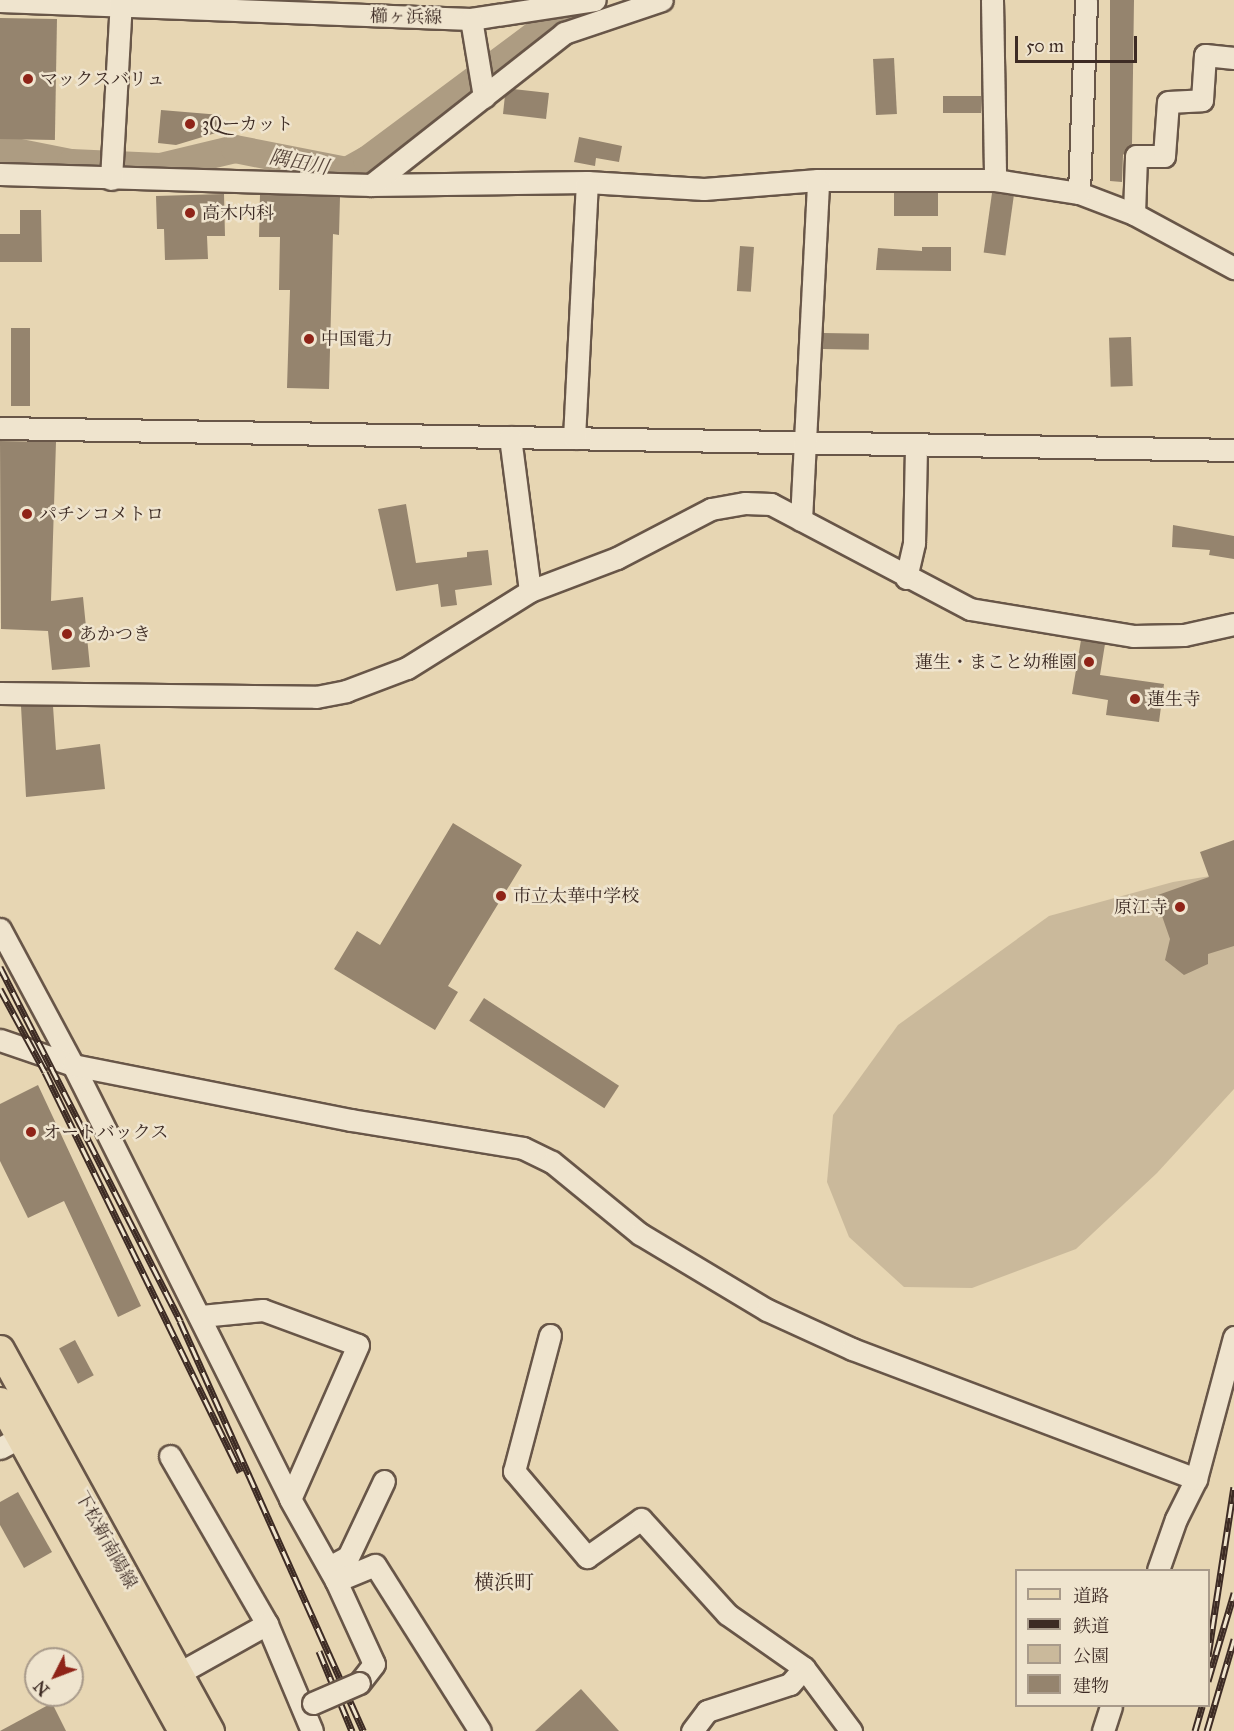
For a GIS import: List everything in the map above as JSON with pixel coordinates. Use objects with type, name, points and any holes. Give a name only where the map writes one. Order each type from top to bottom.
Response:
[{"type":"main road","name":"下松新南陽線","points":[[0,1348],[21,1437]]},
{"type":"main road","name":"下松新南陽線","points":[[0,1401],[168,1680],[210,1731]]},
{"type":"main road","name":"下松新南陽線","points":[[168,1680],[182,1731]]},
{"type":"street","name":"櫛ヶ浜線","points":[[0,1],[121,2],[471,19],[595,0]]},
{"type":"street","points":[[371,185],[564,33],[663,0]]},
{"type":"street","points":[[992,0],[995,180]]},
{"type":"street","points":[[1079,193],[1086,0]]},
{"type":"street","points":[[111,179],[121,2]]},
{"type":"street","points":[[471,19],[484,97]]},
{"type":"street","points":[[1134,214],[1136,156],[1164,156],[1168,102],[1202,100],[1205,55],[1234,58]]},
{"type":"street","points":[[0,174],[371,185],[587,182],[704,189],[818,180],[995,180],[1079,193],[1134,214],[1234,268]]},
{"type":"street","points":[[801,520],[818,180]]},
{"type":"street","points":[[574,438],[587,182]]},
{"type":"street","points":[[0,428],[805,440],[916,446],[1234,450]]},
{"type":"street","points":[[510,437],[530,591]]},
{"type":"street","points":[[906,579],[914,543],[916,446]]},
{"type":"street","points":[[0,693],[316,697],[346,691],[407,668],[530,591],[617,558],[711,509],[745,503],[771,504],[906,579],[970,609],[1133,636],[1184,635],[1234,624]]},
{"type":"street","points":[[0,929],[73,1065],[201,1316],[290,1499],[332,1574],[374,1664],[359,1683],[307,1705]]},
{"type":"street","points":[[0,1040],[73,1065],[351,1120],[523,1148],[552,1162],[640,1234],[766,1310],[852,1349],[1196,1479]]},
{"type":"street","points":[[201,1316],[263,1310],[358,1346],[290,1499]]},
{"type":"street","points":[[550,1335],[514,1471],[587,1557],[641,1519],[728,1614],[804,1668],[851,1731]]},
{"type":"street","points":[[1158,1569],[1176,1519],[1196,1479],[1234,1337]]},
{"type":"street","points":[[170,1456],[267,1624],[307,1705],[312,1731]]},
{"type":"street","points":[[332,1574],[348,1557],[384,1481]]},
{"type":"street","points":[[332,1574],[375,1565],[480,1731]]},
{"type":"street","points":[[168,1680],[267,1624]]},
{"type":"street","points":[[692,1731],[707,1711],[790,1684],[804,1668]]},
{"type":"street","points":[[1103,1731],[1112,1707]]},
{"type":"green space","points":[[1223,874],[1234,878],[1234,1089],[1157,1173],[1076,1249],[972,1288],[904,1287],[849,1237],[827,1182],[833,1115],[898,1025],[1049,916],[1173,882]]},
{"type":"building","points":[[1110,0],[1134,0],[1132,144],[1123,155],[1122,182],[1110,181]]},
{"type":"building","name":"マックスバリュ","points":[[0,18],[57,19],[55,140],[0,139]]},
{"type":"building","points":[[894,58],[897,114],[876,115],[873,59]]},
{"type":"building","points":[[513,89],[549,93],[546,119],[503,114],[505,95]]},
{"type":"building","points":[[943,96],[981,96],[981,113],[943,113]]},
{"type":"building","name":"3Qーカット","points":[[161,110],[221,115],[219,132],[176,145],[158,143]]},
{"type":"building","points":[[579,137],[622,146],[619,162],[596,158],[595,166],[574,162]]},
{"type":"building","points":[[894,193],[938,193],[938,216],[894,216]]},
{"type":"building","points":[[992,193],[1014,196],[1005,255],[984,252]]},
{"type":"building","name":"高木内科","points":[[224,194],[225,236],[207,236],[208,259],[165,260],[164,229],[157,229],[156,196]]},
{"type":"building","name":"中国電力","points":[[260,194],[340,197],[339,235],[333,234],[329,389],[287,388],[290,290],[279,290],[280,237],[259,237]]},
{"type":"building","points":[[20,210],[41,210],[42,262],[0,262],[0,234],[20,234]]},
{"type":"building","points":[[740,246],[754,247],[751,292],[737,291]]},
{"type":"building","points":[[922,247],[951,247],[951,271],[876,270],[878,248],[922,251]]},
{"type":"building","points":[[11,328],[30,328],[30,406],[11,406]]},
{"type":"building","points":[[823,333],[869,334],[869,350],[823,349]]},
{"type":"building","points":[[1131,337],[1133,386],[1111,387],[1109,338]]},
{"type":"building","name":"パチンコメトロ","points":[[0,441],[56,442],[51,601],[83,597],[90,667],[52,670],[48,631],[1,629]]},
{"type":"building","points":[[406,504],[416,563],[467,557],[467,552],[488,550],[492,585],[455,590],[457,605],[441,607],[438,584],[396,591],[378,509]]},
{"type":"building","points":[[1173,525],[1234,536],[1234,559],[1209,555],[1210,550],[1172,547]]},
{"type":"building","points":[[1081,640],[1105,644],[1100,675],[1164,684],[1159,722],[1106,715],[1108,700],[1072,694]]},
{"type":"building","points":[[21,706],[53,706],[56,750],[100,744],[105,789],[26,797]]},
{"type":"building","points":[[453,823],[522,865],[448,986],[458,992],[435,1030],[334,969],[357,931],[380,945]]},
{"type":"building","points":[[1234,840],[1234,946],[1208,954],[1208,964],[1184,975],[1165,960],[1170,939],[1155,896],[1209,877],[1200,852]]},
{"type":"building","points":[[484,998],[619,1086],[604,1108],[469,1021]]},
{"type":"building","name":"オートバックス","points":[[38,1085],[141,1306],[118,1317],[64,1201],[28,1218],[0,1161],[0,1104]]},
{"type":"building","points":[[75,1340],[94,1375],[78,1384],[59,1348]]},
{"type":"building","points":[[18,1492],[52,1552],[24,1568],[0,1525],[0,1502]]},
{"type":"building","points":[[581,1689],[619,1731],[535,1731]]},
{"type":"building","points":[[45,1707],[54,1707],[66,1731],[0,1731]]},
{"type":"waterway","name":"隅田川","points":[[0,149],[71,163],[160,167],[235,149],[347,171],[367,160],[582,0]]},
{"type":"railway","points":[[0,967],[180,1321],[363,1731]]},
{"type":"railway","points":[[0,989],[45,1072],[240,1472]]},
{"type":"railway","points":[[1210,1643],[1234,1487]]},
{"type":"railway","points":[[1210,1674],[1234,1593]]},
{"type":"railway","points":[[1207,1731],[1234,1639]]},
{"type":"railway","points":[[319,1651],[352,1731]]},
{"type":"railway","points":[[1195,1731],[1202,1707]]},
{"type":"place","name":"マックスバリュ","points":[[28,79]]},
{"type":"place","name":"3Qーカット","points":[[190,124]]},
{"type":"place","name":"高木内科","points":[[190,213]]},
{"type":"place","name":"中国電力","points":[[309,339]]},
{"type":"place","name":"パチンコメトロ","points":[[27,514]]},
{"type":"place","name":"あかつき","points":[[67,634]]},
{"type":"place","name":"蓮生・まこと幼稚園","points":[[1089,662]]},
{"type":"place","name":"蓮生寺","points":[[1135,699]]},
{"type":"place","name":"市立太華中学校","points":[[501,896]]},
{"type":"place","name":"原江寺","points":[[1180,907]]},
{"type":"place","name":"オートバックス","points":[[31,1132]]},
{"type":"district","name":"横浜町","points":[[504,1582]]}]
